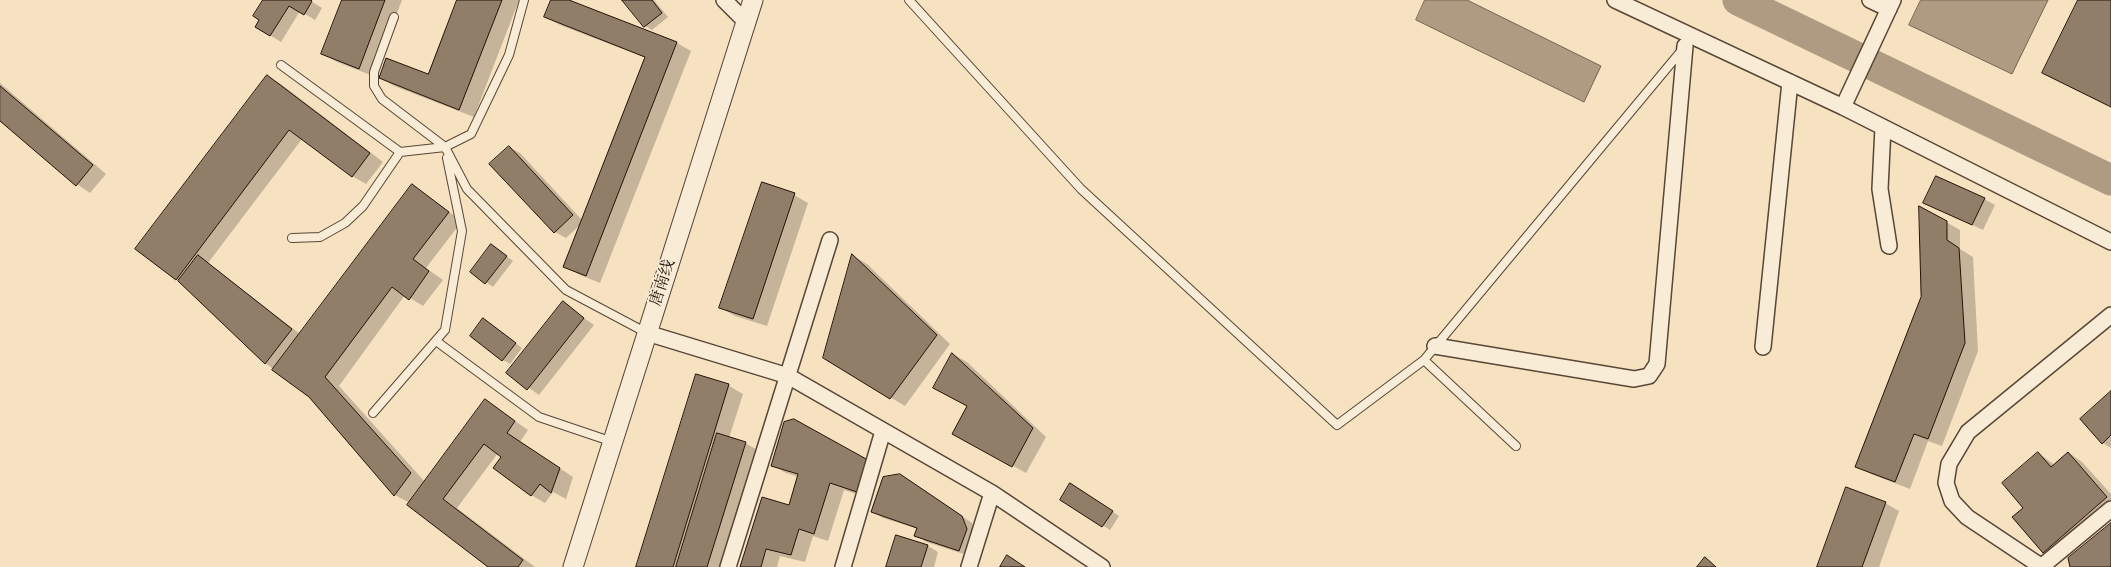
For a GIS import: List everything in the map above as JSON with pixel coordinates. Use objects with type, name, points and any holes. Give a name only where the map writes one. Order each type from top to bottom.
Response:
[{"type":"street","points":[[724,0],[746,22]]},
{"type":"street","name":"唐南线","points":[[574,567],[753,0]]},
{"type":"street","points":[[1615,0],[1689,41],[1790,82],[1843,107],[2111,242]]},
{"type":"street","points":[[1843,107],[1891,5],[1870,0]]},
{"type":"street","points":[[1435,346],[1634,379],[1649,376],[1658,364],[1689,41]]},
{"type":"street","points":[[1763,347],[1790,82]]},
{"type":"street","points":[[1883,127],[1880,189],[1889,246]]},
{"type":"street","points":[[728,567],[830,240]]},
{"type":"street","points":[[2111,315],[1968,432],[1949,464],[1946,483],[1952,502],[1967,517],[2041,567],[2111,509]]},
{"type":"street","points":[[648,333],[788,376],[992,493],[1102,567]]},
{"type":"street","points":[[843,567],[883,431]]},
{"type":"street","points":[[969,567],[992,493]]},
{"type":"lane","points":[[281,65],[400,152],[445,147],[471,134],[509,55],[524,0]]},
{"type":"lane","points":[[910,0],[1081,189],[1337,425],[1424,360],[1689,41]]},
{"type":"lane","points":[[394,17],[374,72],[374,86],[382,98],[445,147],[467,189],[566,290],[648,333]]},
{"type":"lane","points":[[373,413],[445,330],[462,231],[445,147]]},
{"type":"lane","points":[[292,238],[320,237],[344,223],[362,206],[400,152]]},
{"type":"lane","points":[[436,341],[539,418],[613,442]]},
{"type":"lane","points":[[1424,360],[1516,446]]},
{"type":"shaded area","points":[[1425,0],[1467,0],[1601,66],[1584,102],[1416,20]]},
{"type":"shaded area","points":[[1921,0],[2048,0],[2012,74],[1909,25]]},
{"type":"building","points":[[263,0],[312,1],[304,15],[289,6],[270,36],[255,27],[259,20],[253,16]]},
{"type":"building","points":[[342,0],[385,0],[359,69],[321,54]]},
{"type":"building","points":[[457,0],[502,0],[459,110],[379,78],[386,58],[428,74]]},
{"type":"building","points":[[551,0],[569,0],[677,42],[586,276],[563,267],[645,57],[544,17]]},
{"type":"building","points":[[622,0],[652,0],[662,13],[644,27]]},
{"type":"building","points":[[2078,0],[2111,0],[2111,107],[2042,73]]},
{"type":"building","points":[[267,75],[370,153],[352,177],[289,130],[176,280],[135,249]]},
{"type":"building","points":[[0,86],[93,165],[76,186],[0,121]]},
{"type":"building","points":[[509,146],[573,215],[554,233],[489,164]]},
{"type":"building","points":[[1936,176],[1985,198],[1972,225],[1923,203]]},
{"type":"building","points":[[762,182],[795,193],[753,319],[719,308]]},
{"type":"building","points":[[412,184],[449,212],[413,259],[429,271],[409,300],[392,287],[325,377],[411,473],[394,496],[309,397],[272,370]]},
{"type":"building","points":[[1919,206],[1947,221],[1947,240],[1959,248],[1965,343],[1928,439],[1914,434],[1895,482],[1855,467],[1921,297]]},
{"type":"building","points":[[491,244],[507,256],[485,284],[470,272]]},
{"type":"building","points":[[852,254],[937,335],[890,399],[823,358]]},
{"type":"building","points":[[198,255],[292,329],[265,364],[178,281]]},
{"type":"building","points":[[563,301],[584,318],[527,390],[506,373]]},
{"type":"building","points":[[483,318],[516,343],[502,361],[470,336]]},
{"type":"building","points":[[952,353],[1033,428],[1012,467],[952,434],[967,406],[933,388]]},
{"type":"building","points":[[696,374],[729,384],[673,567],[636,567]]},
{"type":"building","points":[[2111,391],[2111,435],[2102,444],[2080,419]]},
{"type":"building","points":[[485,399],[515,421],[507,433],[560,468],[551,493],[540,484],[531,496],[493,468],[501,457],[484,444],[443,499],[523,560],[518,567],[488,567],[407,505]]},
{"type":"building","points":[[794,419],[868,460],[857,492],[830,483],[814,534],[799,529],[791,555],[766,549],[761,567],[740,567],[762,497],[789,505],[798,474],[771,466],[784,422]]},
{"type":"building","points":[[717,433],[746,442],[707,567],[676,567]]},
{"type":"building","points":[[2038,452],[2051,467],[2068,452],[2107,497],[2043,553],[2012,517],[2023,508],[2002,483]]},
{"type":"building","points":[[900,474],[962,516],[967,529],[959,551],[914,536],[917,528],[871,512],[883,477]]},
{"type":"building","points":[[1070,483],[1113,511],[1102,527],[1060,500]]},
{"type":"building","points":[[1846,487],[1886,502],[1862,567],[1817,567]]},
{"type":"building","points":[[2111,523],[2111,567],[2070,567],[2068,558]]},
{"type":"building","points":[[896,535],[928,545],[921,567],[886,567]]},
{"type":"building","points":[[1007,555],[1025,567],[1000,567]]},
{"type":"building","points":[[1705,557],[1716,567],[1697,567]]},
{"type":"waterway","points":[[1738,0],[2111,180]]}]
